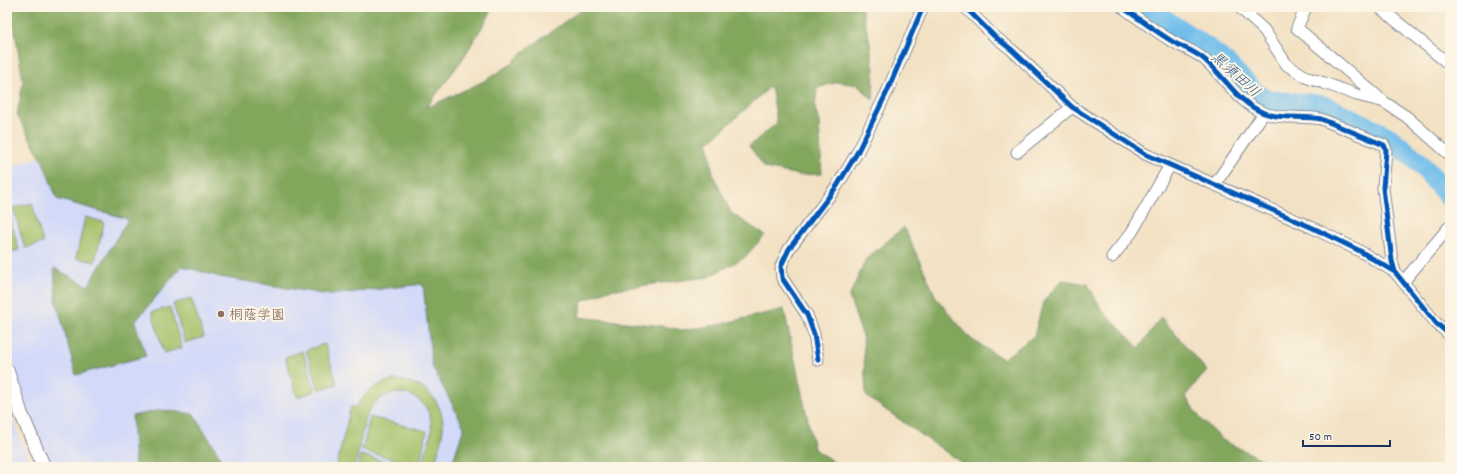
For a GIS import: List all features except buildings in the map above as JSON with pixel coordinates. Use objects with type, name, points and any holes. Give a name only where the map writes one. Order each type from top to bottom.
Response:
[{"type":"street","points":[[965,7],[993,35],[1012,50],[1072,107],[1145,154],[1215,184],[1347,245],[1395,272],[1436,323],[1450,335]]},
{"type":"street","points":[[1122,7],[1170,40],[1204,59],[1241,99],[1264,113],[1277,116],[1312,117],[1321,119],[1384,145],[1386,150],[1383,188],[1392,261],[1395,272]]},
{"type":"street","points":[[1239,7],[1264,30],[1287,65],[1308,78],[1357,95],[1384,102]]},
{"type":"street","points":[[1306,7],[1297,28],[1384,102],[1407,118],[1450,155]]},
{"type":"street","points":[[1379,7],[1450,66]]},
{"type":"street","points":[[818,360],[814,334],[807,315],[782,278],[780,266],[789,249],[836,186],[857,153],[887,92],[920,8]]},
{"type":"street","points":[[1017,152],[1072,107]]},
{"type":"street","points":[[1215,184],[1264,113]]},
{"type":"street","points":[[1112,257],[1132,232],[1170,165]]},
{"type":"street","points":[[1403,282],[1450,226]]},
{"type":"street","points":[[7,370],[21,413],[44,467]]},
{"type":"shaded area","name":"桐蔭学園","points":[[72,147],[424,279],[474,438],[462,467],[50,467],[31,425],[7,349],[7,168]]},
{"type":"shaded area","points":[[7,397],[21,442],[32,467],[7,467]]},
{"type":"green space","points":[[11,7],[490,7],[490,14],[462,60],[426,108],[484,81],[510,65],[523,52],[585,7],[861,7],[869,38],[874,70],[873,100],[858,85],[838,82],[817,88],[815,108],[819,122],[822,174],[799,175],[765,168],[749,146],[777,123],[771,86],[708,143],[713,174],[731,213],[765,235],[744,258],[708,277],[609,290],[582,301],[579,317],[663,326],[682,330],[717,325],[784,309],[814,449],[834,462],[837,467],[451,467],[464,427],[432,366],[423,284],[329,295],[220,277],[182,266],[135,322],[146,356],[76,375],[56,300],[54,268],[88,286],[128,219],[57,199],[43,162],[17,115],[23,82]]},
{"type":"green space","points":[[32,203],[43,243],[25,248],[13,208]]},
{"type":"green space","points":[[7,210],[19,250],[7,253]]},
{"type":"green space","points":[[85,217],[104,222],[95,262],[76,258]]},
{"type":"green space","points":[[904,227],[937,299],[971,339],[1003,359],[1034,336],[1043,302],[1062,280],[1088,284],[1101,309],[1139,348],[1161,317],[1207,371],[1185,396],[1200,418],[1224,441],[1260,458],[1274,467],[963,467],[963,464],[866,396],[863,337],[849,297],[866,259]]},
{"type":"green space","points":[[191,298],[204,337],[185,343],[173,304]]},
{"type":"green space","points":[[170,307],[182,348],[164,353],[152,312]]},
{"type":"green space","points":[[325,344],[337,384],[319,390],[306,350]]},
{"type":"green space","points":[[303,351],[315,391],[297,397],[285,357]]},
{"type":"green space","points":[[394,380],[413,383],[422,388],[429,393],[440,408],[443,428],[441,443],[434,467],[421,467],[431,433],[431,422],[428,412],[423,404],[416,398],[408,394],[398,393],[389,394],[381,398],[370,410],[364,426],[355,467],[336,467],[351,406],[356,407],[363,397],[376,386]]},
{"type":"green space","points":[[161,410],[194,414],[219,455],[222,467],[135,467],[132,416]]},
{"type":"green space","points":[[370,417],[427,431],[419,465],[362,451]]},
{"type":"green space","points":[[360,455],[409,467],[358,467]]},
{"type":"waterway","name":"黒須田川","points":[[1145,7],[1209,49],[1230,67],[1253,91],[1267,101],[1321,105],[1388,137],[1421,164],[1450,198]]},
{"type":"cycle path","points":[[818,360],[814,334],[807,315],[782,278],[781,266],[789,249],[837,186],[857,153],[887,92],[923,7]]},
{"type":"cycle path","points":[[965,7],[993,35],[1012,50],[1072,107],[1145,154],[1313,228],[1358,250],[1395,272],[1436,323],[1450,335]]},
{"type":"cycle path","points":[[1122,7],[1170,40],[1201,57],[1239,96],[1255,109],[1271,115],[1321,119],[1384,145],[1386,150],[1383,188],[1392,261],[1395,272]]},
{"type":"place","name":"桐蔭学園","points":[[221,314]]}]
